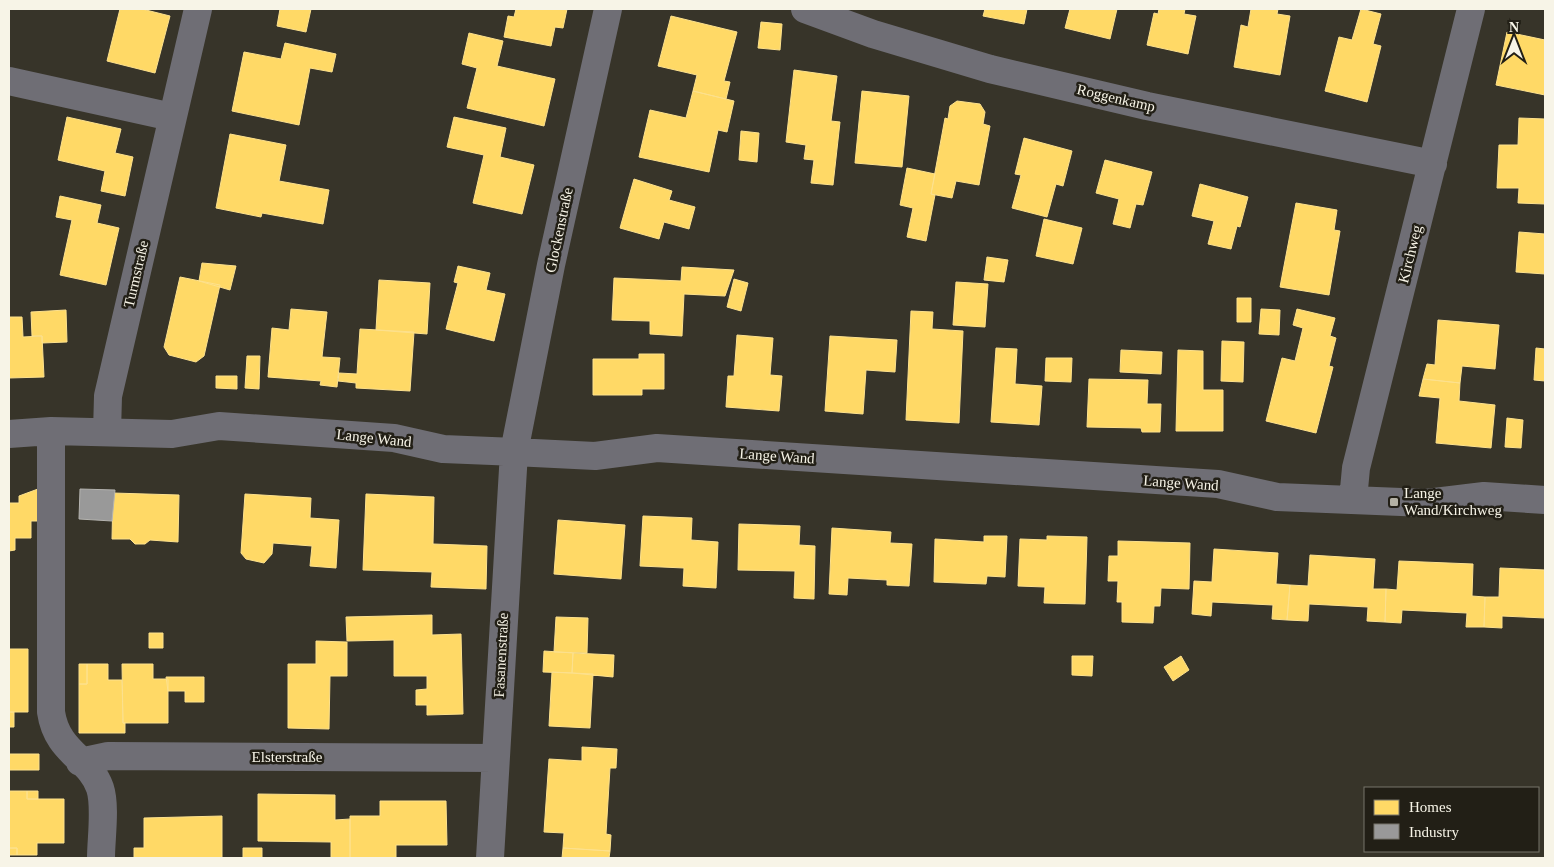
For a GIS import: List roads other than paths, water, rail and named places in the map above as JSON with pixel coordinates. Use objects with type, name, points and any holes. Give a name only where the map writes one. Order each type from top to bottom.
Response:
[{"type":"street","name":"Turmstraße","points":[[107,432],[108,396],[198,9]]},
{"type":"street","name":"Glockenstraße","points":[[514,452],[551,265],[608,9]]},
{"type":"street","name":"Roggenkamp","points":[[805,9],[873,34],[990,69],[1147,106],[1433,164]]},
{"type":"street","name":"Kirchweg","points":[[1353,500],[1356,468],[1471,9]]},
{"type":"street","points":[[9,81],[172,116]]},
{"type":"street","name":"Lange Wand","points":[[9,434],[52,431],[172,434],[219,426],[394,438],[443,449],[595,456],[657,448],[1218,484],[1277,497],[1426,503],[1484,496],[1545,500]]},
{"type":"street","points":[[52,431],[51,712],[53,726],[60,740],[95,778],[100,789],[101,858]]},
{"type":"street","name":"Fasanenstraße","points":[[490,858],[514,452]]},
{"type":"street","name":"Elsterstraße","points":[[80,762],[108,756],[495,758]]},
{"type":"place","name":"Lange Wand/Kirchweg","points":[[1394,502]]}]
